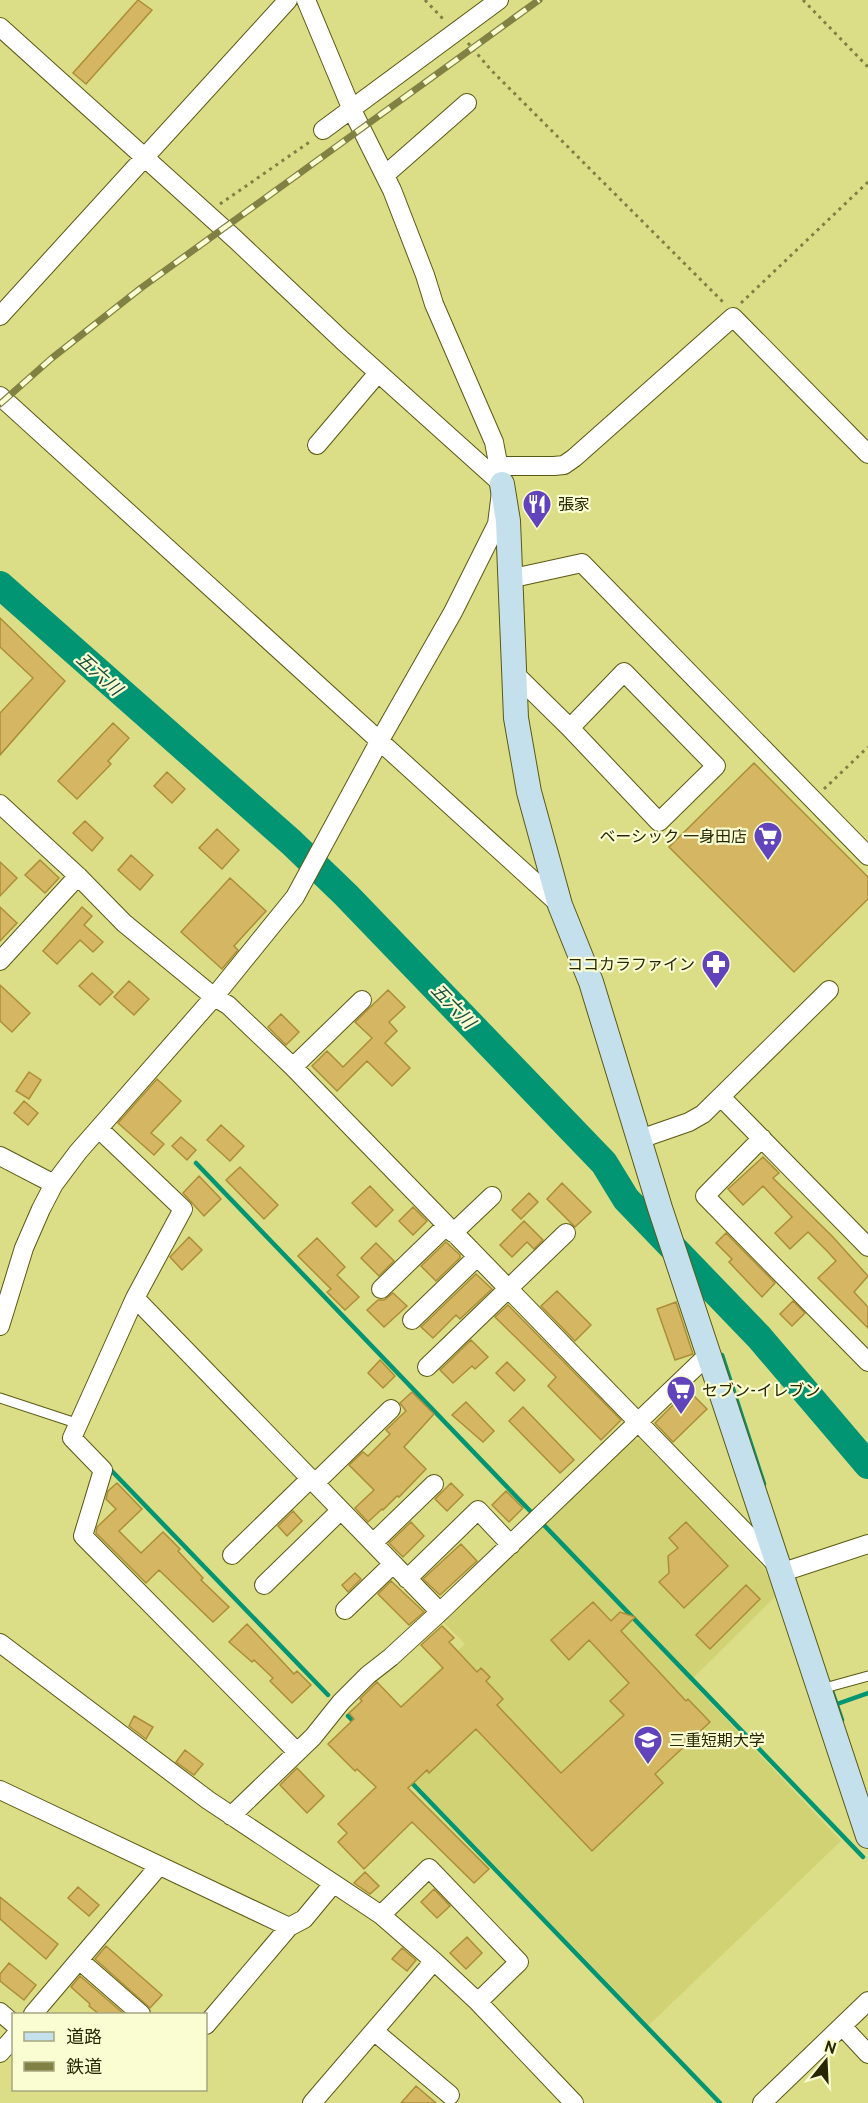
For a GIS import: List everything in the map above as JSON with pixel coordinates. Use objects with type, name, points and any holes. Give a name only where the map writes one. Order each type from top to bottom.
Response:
[{"type":"street","points":[[0,316],[288,0]]},
{"type":"street","points":[[306,0],[352,110],[385,176],[425,275],[434,304],[494,442],[500,475],[509,579],[516,718],[524,767],[560,905],[591,982],[660,1208],[779,1570],[827,1688],[868,1836]]},
{"type":"street","points":[[323,130],[499,0]]},
{"type":"street","points":[[0,27],[378,373],[500,475],[564,465],[569,462],[733,317],[868,454]]},
{"type":"street","points":[[385,176],[467,103]]},
{"type":"street","points":[[317,444],[378,373]]},
{"type":"street","points":[[0,396],[560,905]]},
{"type":"street","points":[[1,1319],[27,1241],[54,1184],[73,1157],[214,997],[295,897],[380,740],[503,523]]},
{"type":"street","points":[[509,579],[582,562],[868,856]]},
{"type":"street","points":[[513,672],[570,728],[658,822],[716,766],[624,672],[570,728]]},
{"type":"street","points":[[0,804],[141,937],[214,997],[228,1005],[292,1067],[638,1421],[779,1570]]},
{"type":"street","points":[[0,961],[78,876]]},
{"type":"street","points":[[640,1138],[689,1122],[703,1114],[829,990]]},
{"type":"street","points":[[292,1067],[362,1000]]},
{"type":"street","points":[[721,1097],[868,1247]]},
{"type":"street","points":[[99,1129],[183,1209],[135,1298],[72,1438],[103,1470],[83,1536],[297,1752]]},
{"type":"street","points":[[762,1138],[705,1196],[868,1362]]},
{"type":"street","points":[[0,1156],[54,1184]]},
{"type":"street","points":[[381,1289],[492,1196]]},
{"type":"street","points":[[427,1366],[566,1233]]},
{"type":"street","points":[[412,1320],[477,1257]]},
{"type":"street","points":[[135,1298],[440,1612]]},
{"type":"street","points":[[231,1816],[313,1737],[341,1702],[368,1675],[440,1612],[709,1354]]},
{"type":"street","points":[[232,1554],[391,1409]]},
{"type":"street","points":[[372,1543],[434,1485]]},
{"type":"street","points":[[264,1585],[341,1510]]},
{"type":"street","points":[[408,1579],[478,1510],[511,1545]]},
{"type":"street","points":[[779,1570],[868,1544]]},
{"type":"street","points":[[345,1610],[393,1564]]},
{"type":"street","points":[[0,1643],[231,1816],[381,1915],[478,2002],[574,2103]]},
{"type":"street","points":[[0,1790],[289,1928]]},
{"type":"street","points":[[34,2013],[159,1866]]},
{"type":"street","points":[[381,1915],[429,1869],[519,1962],[478,2002]]},
{"type":"street","points":[[207,2024],[289,1928],[304,1919],[333,1884]]},
{"type":"street","points":[[79,1960],[140,2013]]},
{"type":"street","points":[[312,2103],[434,1961]]},
{"type":"street","points":[[762,2103],[868,2001]]},
{"type":"street","points":[[0,2012],[12,2022]]},
{"type":"street","points":[[842,2026],[868,2054]]},
{"type":"street","points":[[374,2031],[450,2095]]},
{"type":"street","points":[[0,2053],[12,2039]]},
{"type":"lane","points":[[0,1398],[79,1424]]},
{"type":"lane","points":[[827,1688],[868,1676]]},
{"type":"path","points":[[425,0],[456,31]]},
{"type":"path","points":[[803,0],[868,67]]},
{"type":"path","points":[[479,54],[491,70],[531,111],[729,307],[733,317]]},
{"type":"path","points":[[206,214],[323,130]]},
{"type":"path","points":[[733,317],[736,309],[868,183]]},
{"type":"path","points":[[813,799],[868,747]]},
{"type":"shaded area","points":[[634,1438],[640,1439],[765,1569],[768,1576],[771,1576],[777,1595],[690,1681],[841,1841],[649,2025],[370,1736],[465,1644],[443,1622]]},
{"type":"building","points":[[138,0],[152,10],[86,84],[73,73]]},
{"type":"building","points":[[0,618],[65,681],[0,755],[0,713],[33,678],[0,647]]},
{"type":"building","points":[[113,723],[129,738],[108,761],[111,764],[77,799],[58,781]]},
{"type":"building","name":"ベーシック 一身田店","points":[[754,763],[868,877],[868,899],[794,972],[669,847]]},
{"type":"building","points":[[167,772],[185,789],[172,803],[154,786]]},
{"type":"building","points":[[85,821],[103,838],[92,851],[73,833]]},
{"type":"building","points":[[217,829],[239,850],[222,869],[199,848]]},
{"type":"building","points":[[131,855],[153,875],[140,890],[118,870]]},
{"type":"building","points":[[40,860],[59,878],[45,893],[25,875]]},
{"type":"building","points":[[0,862],[17,878],[0,896]]},
{"type":"building","points":[[230,878],[266,911],[234,946],[238,950],[222,969],[181,932]]},
{"type":"building","points":[[0,907],[17,923],[0,941]]},
{"type":"building","points":[[82,907],[92,916],[84,925],[103,942],[93,952],[80,940],[57,964],[43,951]]},
{"type":"building","points":[[92,973],[113,992],[100,1005],[79,986]]},
{"type":"building","points":[[129,981],[149,999],[134,1015],[114,997]]},
{"type":"building","points":[[0,985],[30,1013],[12,1032],[0,1021]]},
{"type":"building","points":[[388,990],[405,1007],[389,1022],[397,1031],[385,1043],[410,1068],[392,1086],[367,1061],[337,1091],[312,1066],[327,1051],[343,1067],[372,1038],[355,1022]]},
{"type":"building","points":[[281,1014],[299,1032],[286,1045],[268,1027]]},
{"type":"building","points":[[29,1072],[41,1080],[29,1099],[16,1091]]},
{"type":"building","points":[[157,1079],[181,1101],[151,1133],[164,1144],[154,1155],[118,1123]]},
{"type":"building","points":[[24,1101],[38,1113],[28,1125],[14,1113]]},
{"type":"building","points":[[221,1125],[244,1146],[230,1161],[207,1140]]},
{"type":"building","points":[[181,1137],[196,1150],[187,1160],[172,1146]]},
{"type":"building","points":[[763,1157],[779,1173],[773,1178],[832,1236],[868,1276],[854,1292],[868,1307],[868,1328],[818,1278],[836,1261],[828,1252],[808,1232],[790,1249],[775,1233],[792,1217],[763,1186],[743,1205],[728,1189]]},
{"type":"building","points":[[240,1167],[278,1205],[264,1219],[226,1180]]},
{"type":"building","points":[[199,1176],[221,1199],[204,1216],[183,1193]]},
{"type":"building","points":[[562,1183],[591,1212],[575,1227],[547,1199]]},
{"type":"building","points":[[370,1186],[393,1210],[376,1227],[352,1203]]},
{"type":"building","points":[[529,1193],[538,1202],[521,1219],[512,1210]]},
{"type":"building","points":[[413,1207],[427,1221],[413,1235],[399,1221]]},
{"type":"building","points":[[524,1221],[543,1240],[534,1249],[527,1242],[512,1257],[500,1245]]},
{"type":"building","points":[[726,1233],[775,1283],[762,1297],[729,1262],[732,1259],[716,1243]]},
{"type":"building","points":[[189,1237],[202,1250],[182,1270],[170,1257]]},
{"type":"building","points":[[317,1238],[345,1267],[337,1275],[359,1297],[345,1310],[327,1292],[331,1289],[298,1256]]},
{"type":"building","points":[[446,1242],[460,1255],[460,1258],[436,1281],[421,1266]]},
{"type":"building","points":[[376,1243],[394,1261],[379,1276],[361,1258]]},
{"type":"building","points":[[476,1274],[492,1289],[460,1319],[456,1315],[433,1338],[421,1327]]},
{"type":"building","points":[[557,1291],[591,1325],[575,1341],[541,1306]]},
{"type":"building","points":[[393,1293],[407,1306],[384,1327],[367,1310],[378,1300],[384,1300]]},
{"type":"building","points":[[793,1301],[805,1313],[792,1326],[780,1314]]},
{"type":"building","points":[[676,1302],[693,1354],[675,1360],[657,1309]]},
{"type":"building","points":[[508,1305],[621,1420],[601,1440],[548,1386],[556,1377],[495,1317]]},
{"type":"building","points":[[471,1340],[488,1357],[475,1369],[472,1366],[453,1383],[440,1370]]},
{"type":"building","points":[[380,1360],[395,1376],[383,1388],[368,1373]]},
{"type":"building","points":[[507,1362],[525,1380],[514,1391],[496,1373]]},
{"type":"building","name":"セブン-イレブン","points":[[688,1390],[707,1409],[673,1442],[655,1423]]},
{"type":"building","points":[[412,1392],[434,1414],[404,1447],[426,1469],[399,1497],[397,1496],[368,1522],[355,1508],[374,1490],[349,1465],[363,1452],[368,1456],[390,1434],[386,1430],[406,1411],[400,1403]]},
{"type":"building","points":[[466,1402],[494,1431],[483,1442],[452,1415]]},
{"type":"building","points":[[523,1407],[574,1460],[560,1473],[509,1421]]},
{"type":"building","points":[[117,1483],[142,1509],[119,1531],[141,1553],[163,1532],[203,1578],[201,1580],[229,1607],[213,1622],[159,1570],[146,1583],[96,1533],[97,1527],[116,1509],[106,1499],[108,1491]]},
{"type":"building","points":[[451,1483],[463,1495],[447,1511],[435,1499]]},
{"type":"building","points":[[506,1491],[523,1508],[509,1522],[492,1505]]},
{"type":"building","points":[[293,1511],[302,1521],[287,1536],[278,1526]]},
{"type":"building","points":[[411,1522],[424,1536],[403,1557],[389,1543]]},
{"type":"building","points":[[686,1522],[728,1566],[684,1608],[659,1582],[669,1573],[668,1556],[678,1548],[669,1538]]},
{"type":"building","points":[[461,1544],[477,1561],[440,1595],[423,1579]]},
{"type":"building","points":[[355,1573],[361,1579],[348,1592],[342,1585]]},
{"type":"building","points":[[391,1581],[424,1612],[409,1625],[378,1594]]},
{"type":"building","points":[[746,1585],[760,1599],[710,1649],[696,1635]]},
{"type":"building","points":[[593,1602],[611,1621],[620,1612],[635,1617],[621,1631],[686,1701],[688,1699],[710,1722],[655,1774],[663,1783],[592,1851],[476,1729],[429,1773],[427,1770],[408,1788],[489,1869],[474,1883],[412,1822],[364,1869],[338,1842],[347,1833],[338,1824],[376,1787],[357,1769],[355,1771],[328,1744],[354,1719],[349,1713],[362,1701],[360,1699],[377,1682],[401,1707],[443,1668],[421,1645],[442,1626],[454,1638],[449,1642],[477,1672],[481,1668],[490,1677],[486,1681],[503,1699],[497,1705],[561,1773],[624,1715],[610,1701],[629,1683],[589,1640],[569,1660],[551,1640]]},
{"type":"building","points":[[247,1624],[294,1674],[297,1671],[311,1685],[292,1703],[270,1681],[273,1678],[254,1660],[252,1662],[229,1642]]},
{"type":"building","points":[[134,1716],[153,1727],[146,1739],[129,1726]]},
{"type":"building","points":[[185,1750],[203,1764],[194,1775],[176,1762]]},
{"type":"building","points":[[297,1768],[324,1796],[307,1813],[280,1785]]},
{"type":"building","points":[[365,1872],[379,1886],[370,1894],[354,1883]]},
{"type":"building","points":[[78,1887],[99,1905],[89,1916],[68,1898]]},
{"type":"building","points":[[434,1889],[450,1906],[437,1918],[421,1902]]},
{"type":"building","points":[[0,1897],[58,1944],[46,1959],[0,1919]]},
{"type":"building","points":[[467,1937],[482,1953],[466,1969],[450,1953]]},
{"type":"building","points":[[106,1946],[162,1995],[150,2008],[95,1959]]},
{"type":"building","points":[[402,1948],[416,1960],[407,1971],[392,1959]]},
{"type":"building","points":[[9,1963],[36,1985],[24,2000],[0,1981],[0,1974]]},
{"type":"building","points":[[80,1976],[123,2013],[98,2013],[71,1987]]},
{"type":"building","points":[[416,2086],[436,2103],[401,2103]]},
{"type":"waterway","name":"五六川","points":[[0,585],[291,842],[346,895],[604,1163],[626,1199],[759,1337],[868,1465]]},
{"type":"waterway","points":[[196,1163],[535,1516]]},
{"type":"waterway","points":[[722,1355],[764,1484]]},
{"type":"waterway","points":[[109,1468],[328,1695]]},
{"type":"waterway","points":[[541,1522],[863,1857]]},
{"type":"waterway","points":[[831,1688],[842,1720]]},
{"type":"waterway","points":[[837,1704],[868,1693]]},
{"type":"waterway","points":[[348,1716],[357,1725]]},
{"type":"waterway","points":[[410,1781],[720,2103]]},
{"type":"railway","points":[[0,404],[52,358],[141,288],[539,0]]},
{"type":"place","name":"張家","points":[[537,530]]},
{"type":"place","name":"ベーシック 一身田店","points":[[768,862]]},
{"type":"place","name":"ココカラファイン","points":[[716,990]]},
{"type":"place","name":"セブン-イレブン","points":[[681,1416]]},
{"type":"place","name":"三重短期大学","points":[[648,1766]]}]
